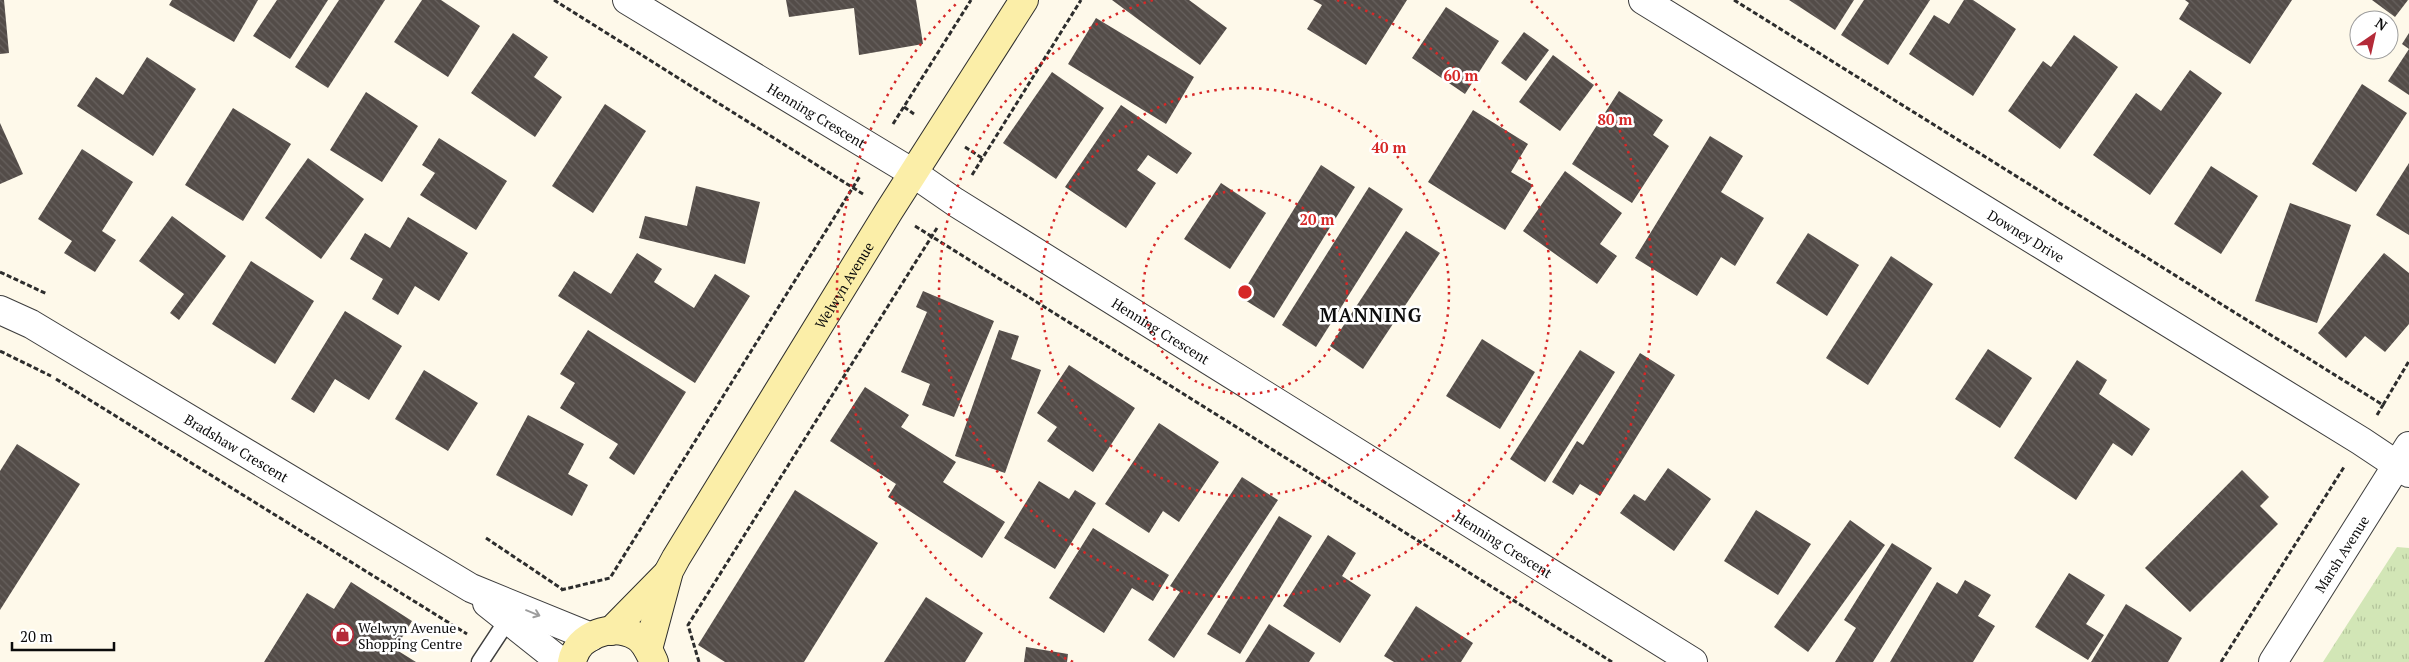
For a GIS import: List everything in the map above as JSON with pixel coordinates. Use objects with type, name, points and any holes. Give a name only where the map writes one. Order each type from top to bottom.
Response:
[{"type":"street","name":"Henning Crescent","points":[[627,0],[876,150],[956,202],[1693,662]]},
{"type":"street","name":"Welwyn Avenue","points":[[572,662],[581,645],[600,634],[669,572],[889,211],[1024,0]]},
{"type":"street","name":"Downey Drive","points":[[1643,0],[2361,441],[2405,461]]},
{"type":"street","name":"Bradshaw Crescent","points":[[0,310],[31,324],[471,588],[545,618],[600,634]]},
{"type":"street","name":"Marsh Avenue","points":[[2273,662],[2405,461]]},
{"type":"street","name":"Welwyn Avenue","points":[[651,655],[669,572]]},
{"type":"street","name":"Bradshaw Crescent","points":[[471,588],[507,621],[561,662]]},
{"type":"street","points":[[600,634],[627,633],[638,637],[651,655]]},
{"type":"lane","points":[[480,662],[507,621]]},
{"type":"path","points":[[554,0],[1612,662]]},
{"type":"path","points":[[545,618],[562,589],[610,578],[971,0]]},
{"type":"path","points":[[699,662],[688,626],[932,236],[956,202],[1080,0]]},
{"type":"path","points":[[1734,0],[2383,404]]},
{"type":"path","points":[[0,351],[50,375],[489,648]]},
{"type":"path","points":[[2221,662],[2361,441],[2409,361]]},
{"type":"path","points":[[486,538],[562,589]]},
{"type":"green space","points":[[2397,547],[2409,548],[2409,662],[2323,662]]},
{"type":"building","points":[[0,0],[4,0],[9,53],[0,54]]},
{"type":"building","points":[[172,0],[258,0],[234,42],[169,5]]},
{"type":"building","points":[[277,0],[328,0],[290,59],[253,36]]},
{"type":"building","points":[[339,0],[385,0],[328,88],[295,67]]},
{"type":"building","points":[[422,0],[441,0],[480,26],[448,77],[394,42]]},
{"type":"building","points":[[786,0],[916,0],[923,44],[859,55],[854,8],[789,17]]},
{"type":"building","points":[[1112,0],[1189,0],[1227,28],[1200,65]]},
{"type":"building","points":[[1313,0],[1407,0],[1366,65],[1307,29],[1322,5]]},
{"type":"building","points":[[1789,0],[1854,0],[1835,30]]},
{"type":"building","points":[[1864,0],[1930,0],[1888,65],[1841,35]]},
{"type":"building","points":[[1964,0],[1973,0],[2016,29],[1973,96],[1909,54],[1934,15],[1949,24]]},
{"type":"building","points":[[2185,0],[2292,0],[2250,64],[2179,19],[2189,3]]},
{"type":"building","points":[[2372,0],[2408,0],[2399,12],[2399,10],[2386,10]]},
{"type":"building","points":[[1446,7],[1499,41],[1465,94],[1412,58]]},
{"type":"building","points":[[1096,18],[1194,77],[1166,124],[1068,64]]},
{"type":"building","points":[[1524,32],[1549,50],[1526,81],[1501,63]]},
{"type":"building","points":[[513,33],[548,57],[534,77],[562,97],[535,137],[471,93]]},
{"type":"building","points":[[2409,33],[2409,49],[2402,44]]},
{"type":"building","points":[[2074,35],[2118,67],[2060,149],[2008,111],[2043,61],[2051,67]]},
{"type":"building","points":[[2409,49],[2409,95],[2388,81]]},
{"type":"building","points":[[1553,55],[1594,85],[1560,131],[1519,102]]},
{"type":"building","points":[[147,57],[196,89],[153,156],[77,106],[96,77],[123,95]]},
{"type":"building","points":[[2190,70],[2222,93],[2150,195],[2093,155],[2136,93],[2161,111]]},
{"type":"building","points":[[1052,72],[1104,108],[1056,179],[1003,143]]},
{"type":"building","points":[[2362,84],[2407,113],[2356,192],[2312,164]]},
{"type":"building","points":[[1619,91],[1663,120],[1653,135],[1669,146],[1632,203],[1572,164]]},
{"type":"building","points":[[366,92],[418,126],[382,182],[330,150]]},
{"type":"building","points":[[605,104],[646,131],[593,213],[552,186]]},
{"type":"building","points":[[1121,105],[1192,153],[1177,174],[1148,155],[1137,170],[1156,183],[1126,228],[1065,187]]},
{"type":"building","points":[[233,108],[291,144],[243,221],[185,185]]},
{"type":"building","points":[[1473,110],[1528,144],[1511,172],[1533,185],[1505,230],[1428,182]]},
{"type":"building","points":[[0,123],[23,174],[0,184]]},
{"type":"building","points":[[1710,136],[1743,156],[1721,192],[1764,218],[1735,266],[1721,257],[1697,296],[1635,258]]},
{"type":"building","points":[[439,138],[507,181],[476,230],[420,195],[435,173],[422,165]]},
{"type":"building","points":[[82,149],[133,182],[102,231],[116,240],[95,272],[64,253],[72,241],[38,219]]},
{"type":"building","points":[[308,158],[364,199],[321,259],[265,218]]},
{"type":"building","points":[[2409,163],[2409,235],[2376,215]]},
{"type":"building","points":[[1321,165],[1355,187],[1274,318],[1240,297]]},
{"type":"building","points":[[2211,166],[2258,196],[2221,254],[2174,224]]},
{"type":"building","points":[[1565,171],[1622,213],[1600,244],[1617,256],[1597,284],[1523,231]]},
{"type":"building","points":[[1221,183],[1266,213],[1230,269],[1184,239]]},
{"type":"building","points":[[696,186],[760,202],[745,264],[639,238],[645,216],[687,226]]},
{"type":"building","points":[[1369,187],[1403,209],[1316,347],[1282,325]]},
{"type":"building","points":[[2290,203],[2351,225],[2317,323],[2255,301]]},
{"type":"building","points":[[172,216],[226,256],[179,320],[170,313],[184,294],[139,261]]},
{"type":"building","points":[[408,217],[468,253],[439,301],[415,286],[398,315],[372,299],[383,279],[350,259],[365,233],[390,248]]},
{"type":"building","points":[[1406,231],[1440,253],[1363,369],[1330,346]]},
{"type":"building","points":[[1808,233],[1859,265],[1827,316],[1776,283]]},
{"type":"building","points":[[637,253],[662,269],[654,282],[694,308],[715,274],[750,296],[695,383],[558,296],[574,271],[611,294]]},
{"type":"building","points":[[2384,253],[2409,273],[2409,324],[2385,352],[2365,336],[2346,358],[2318,333]]},
{"type":"building","points":[[1891,256],[1933,284],[1868,385],[1826,358]]},
{"type":"building","points":[[251,261],[314,301],[275,364],[212,324]]},
{"type":"building","points":[[923,291],[994,321],[954,417],[922,405],[930,384],[901,372],[927,312],[916,307]]},
{"type":"building","points":[[345,311],[402,346],[369,400],[335,379],[314,413],[291,399]]},
{"type":"building","points":[[588,330],[686,392],[634,475],[609,458],[618,444],[560,408],[575,383],[560,374]]},
{"type":"building","points":[[999,330],[1019,336],[1011,359],[1041,370],[1005,473],[955,456]]},
{"type":"building","points":[[1482,339],[1535,372],[1500,429],[1446,396]]},
{"type":"building","points":[[1988,349],[2032,378],[2000,428],[1955,399]]},
{"type":"building","points":[[1580,350],[1615,372],[1545,482],[1510,459]]},
{"type":"building","points":[[1640,353],[1675,375],[1600,496],[1580,484],[1573,495],[1552,482],[1577,441],[1583,445]]},
{"type":"building","points":[[2077,360],[2107,380],[2099,394],[2150,429],[2132,456],[2113,443],[2076,500],[2014,458]]},
{"type":"building","points":[[1069,365],[1135,408],[1093,472],[1047,441],[1057,427],[1037,413]]},
{"type":"building","points":[[424,370],[478,403],[448,451],[395,419]]},
{"type":"building","points":[[865,387],[909,415],[901,427],[956,462],[943,482],[1005,522],[982,558],[888,497],[896,484],[830,441]]},
{"type":"building","points":[[528,415],[584,444],[568,474],[588,485],[572,516],[496,475]]},
{"type":"building","points":[[1159,423],[1219,462],[1179,522],[1163,511],[1149,533],[1105,504]]},
{"type":"building","points":[[17,444],[80,484],[0,610],[0,471]]},
{"type":"building","points":[[1668,468],[1711,499],[1674,551],[1620,513],[1634,494],[1645,501]]},
{"type":"building","points":[[2242,470],[2269,497],[2260,506],[2278,524],[2190,612],[2145,568]]},
{"type":"building","points":[[1242,477],[1278,500],[1174,658],[1148,640],[1180,592],[1170,586]]},
{"type":"building","points":[[1039,481],[1069,499],[1075,490],[1096,503],[1055,569],[1004,538]]},
{"type":"building","points":[[795,490],[878,543],[804,662],[725,662],[698,645]]},
{"type":"building","points":[[1756,510],[1811,544],[1778,595],[1724,561]]},
{"type":"building","points":[[1279,516],[1312,536],[1240,654],[1207,634]]},
{"type":"building","points":[[1850,520],[1885,545],[1808,652],[1774,627]]},
{"type":"building","points":[[1093,528],[1169,575],[1153,601],[1132,588],[1104,633],[1049,598]]},
{"type":"building","points":[[1328,535],[1356,553],[1342,576],[1371,595],[1340,643],[1283,606]]},
{"type":"building","points":[[1892,543],[1932,568],[1873,662],[1835,662],[1856,628],[1844,620]]},
{"type":"building","points":[[2069,573],[2105,595],[2086,624],[2104,635],[2088,660],[2035,627]]},
{"type":"building","points":[[1965,580],[1991,595],[1978,616],[1995,626],[1973,662],[1890,662],[1937,582],[1957,594]]},
{"type":"building","name":"Welwyn Avenue Shopping Centre","points":[[351,582],[412,621],[395,649],[416,662],[264,662],[307,593],[334,609]]},
{"type":"building","points":[[926,597],[983,633],[965,662],[884,662]]},
{"type":"building","points":[[2126,604],[2182,638],[2168,662],[2091,662]]},
{"type":"building","points":[[1416,606],[1473,643],[1461,662],[1394,662],[1384,656]]},
{"type":"building","points":[[1269,624],[1315,653],[1309,662],[1245,662]]},
{"type":"building","points":[[1026,647],[1068,654],[1067,662],[1024,662]]},
{"type":"place","name":"Welwyn Avenue Shopping Centre","points":[[342,635]]},
{"type":"district","name":"MANNING","points":[[1371,314]]}]
